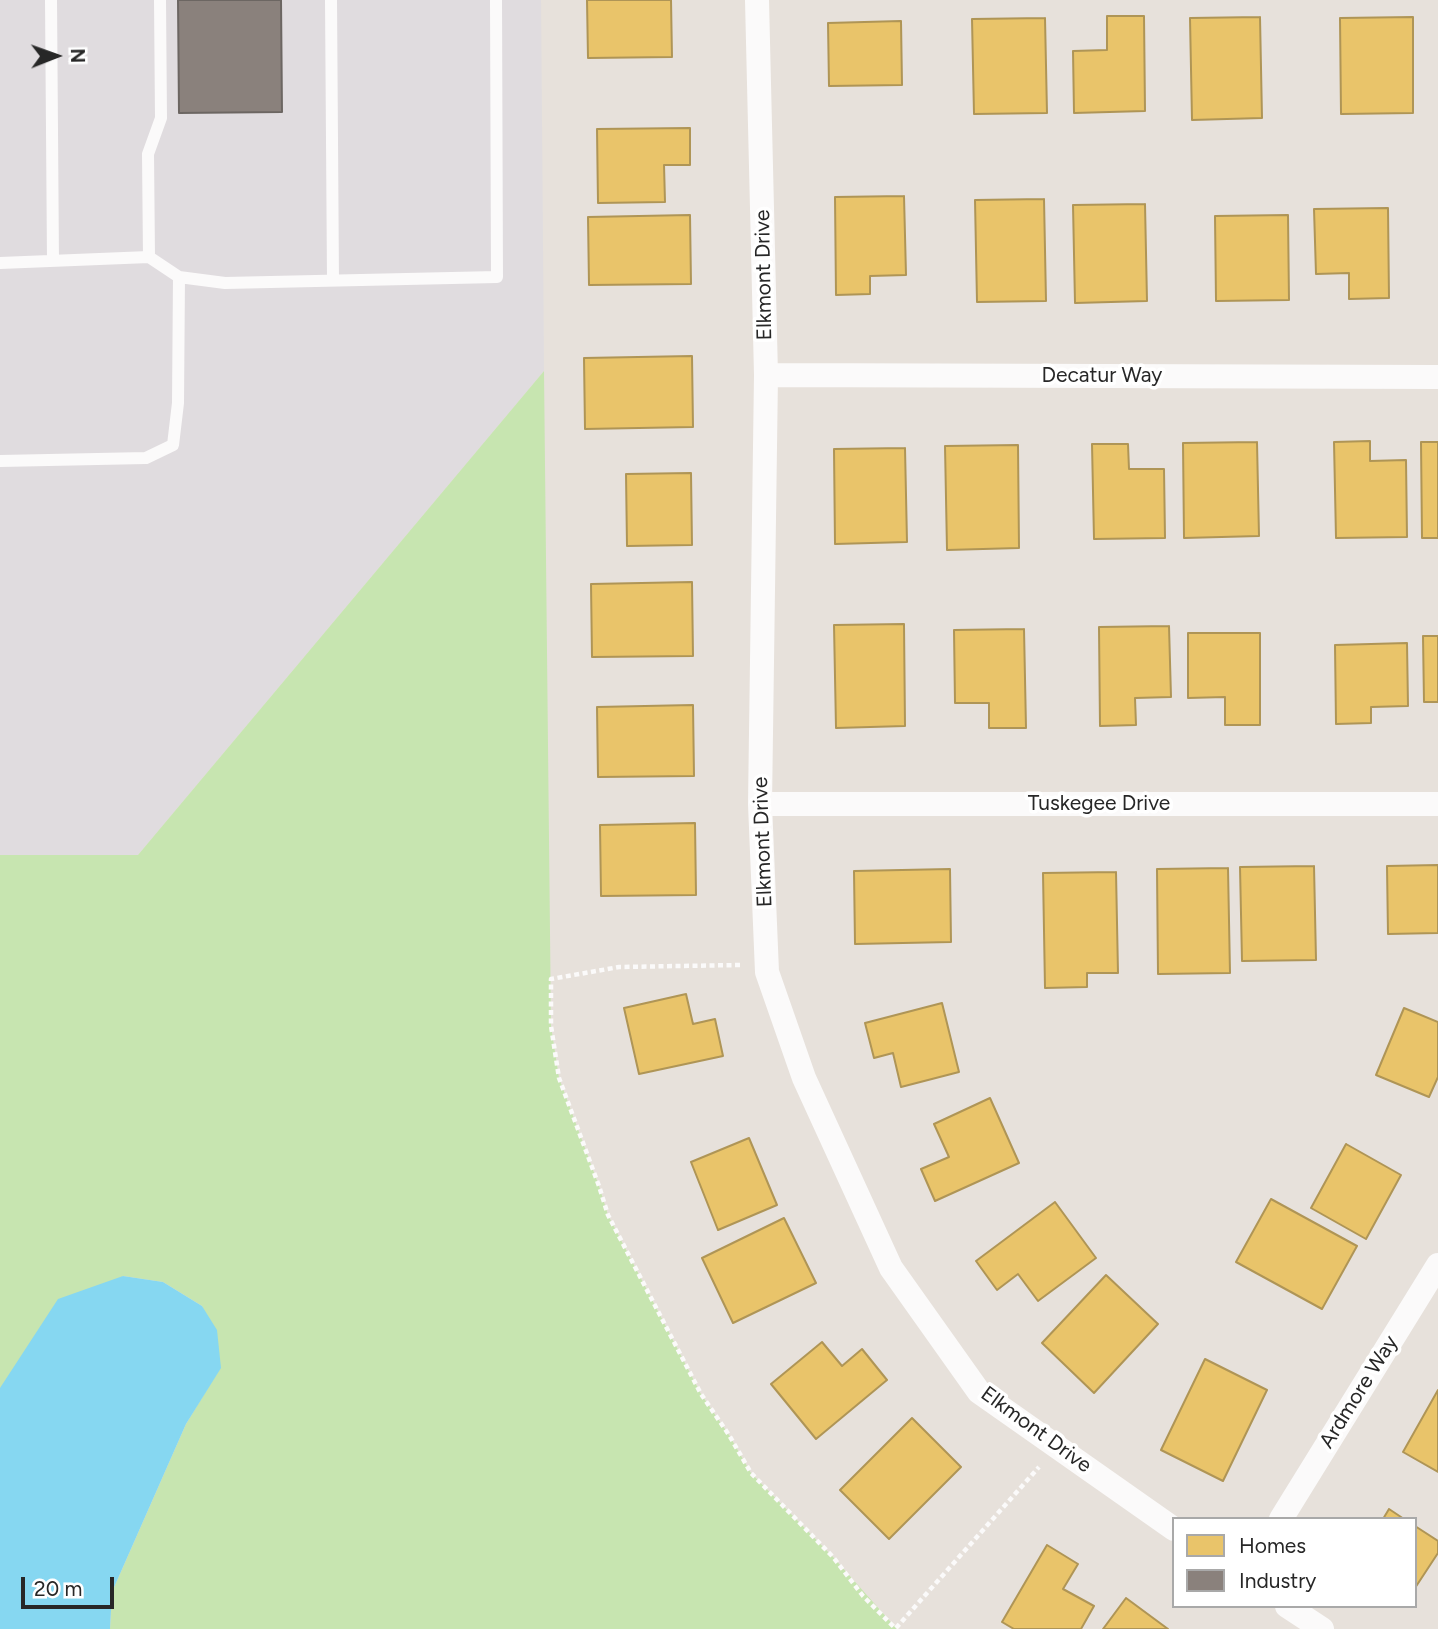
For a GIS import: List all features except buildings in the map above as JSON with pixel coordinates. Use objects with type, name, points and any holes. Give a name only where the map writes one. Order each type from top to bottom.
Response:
[{"type":"street","name":"Elkmont Drive","points":[[757,0],[766,375],[760,804],[767,972],[804,1078],[891,1268],[979,1392],[1172,1528]]},
{"type":"street","name":"Decatur Way","points":[[766,375],[1438,377]]},
{"type":"street","name":"Tuskegee Drive","points":[[760,804],[1438,804]]},
{"type":"street","name":"Ardmore Way","points":[[1282,1517],[1438,1265]]},
{"type":"street","points":[[1290,1608],[1322,1629]]},
{"type":"lane","points":[[51,0],[53,261]]},
{"type":"lane","points":[[149,257],[148,155],[161,118],[160,0]]},
{"type":"lane","points":[[331,0],[333,280]]},
{"type":"lane","points":[[0,263],[149,257],[179,277],[225,283],[497,277],[496,0]]},
{"type":"lane","points":[[0,461],[146,458],[173,445],[178,403],[179,277]]},
{"type":"path","points":[[767,965],[619,967],[551,979],[551,1026],[559,1078],[608,1215],[701,1394],[729,1434],[751,1473],[833,1557],[863,1597],[897,1629],[1057,1447]]},
{"type":"shaded area","points":[[0,0],[541,0],[544,371],[138,855],[0,856]]},
{"type":"green space","points":[[544,371],[551,1026],[559,1078],[608,1215],[701,1394],[751,1473],[833,1557],[897,1629],[110,1629],[112,1592],[186,1424],[220,1368],[202,1306],[163,1282],[123,1276],[0,1391],[0,855],[138,855]]},
{"type":"water","points":[[123,1276],[163,1282],[202,1306],[217,1330],[221,1368],[186,1424],[112,1592],[110,1629],[0,1629],[0,1388],[58,1299]]}]
